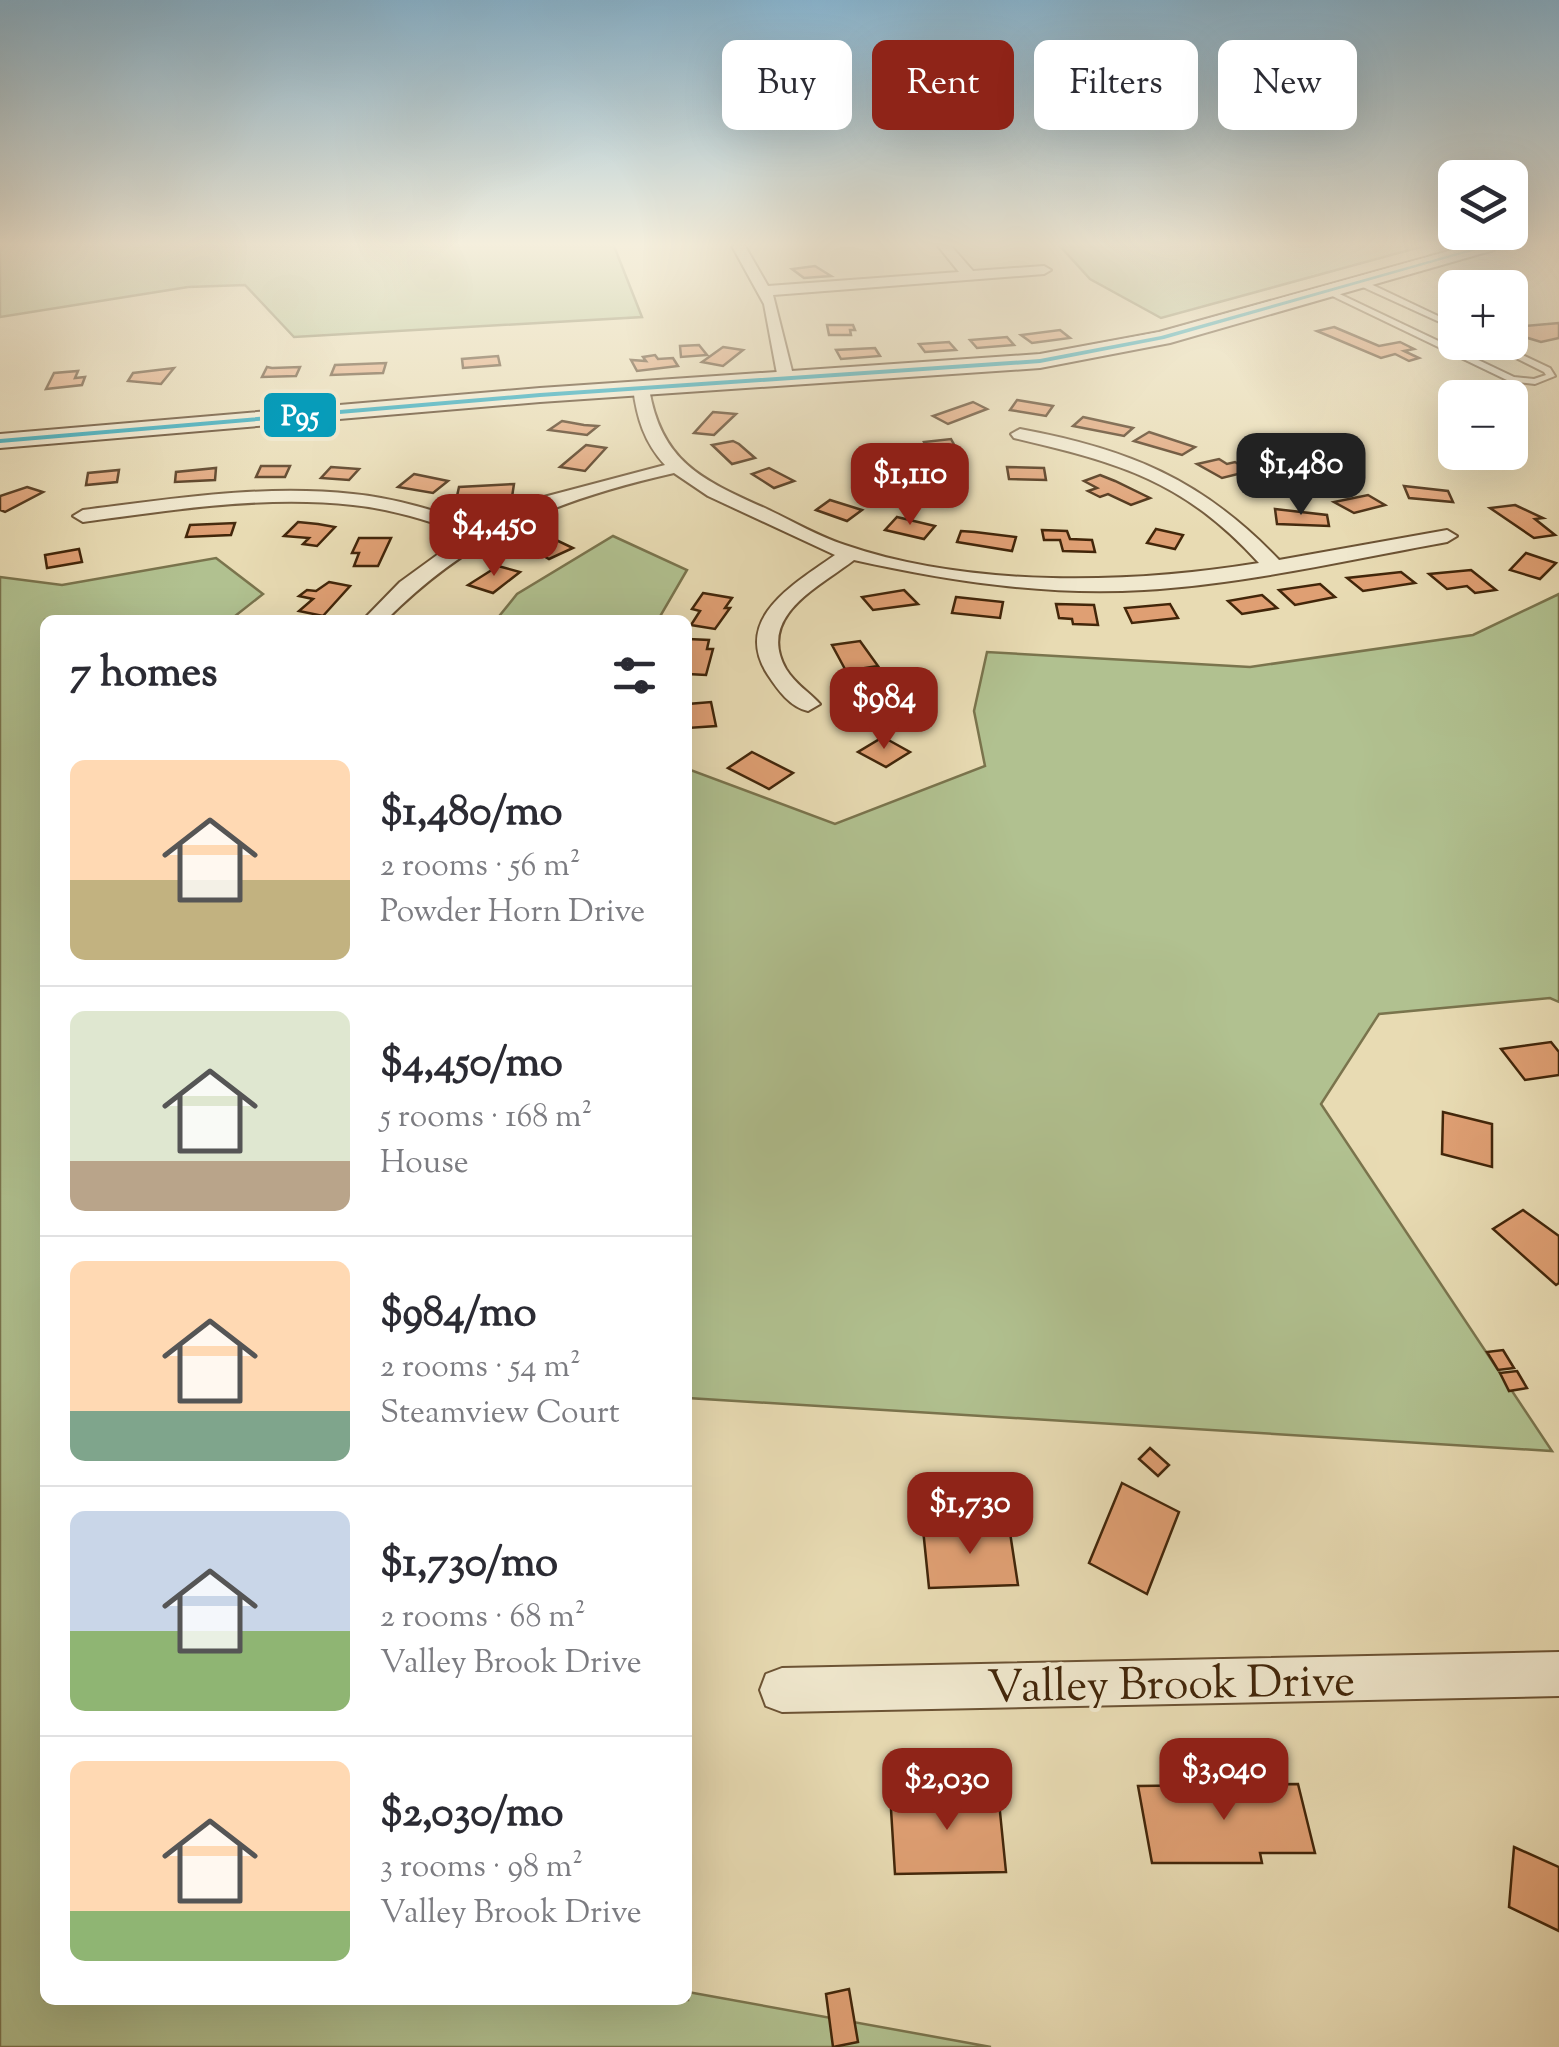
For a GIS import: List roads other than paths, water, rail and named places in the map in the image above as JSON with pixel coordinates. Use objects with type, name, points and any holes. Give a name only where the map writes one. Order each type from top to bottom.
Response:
[{"type":"main road","points":[[0,441],[120,428],[641,388],[965,368],[1090,354],[1136,342]]},
{"type":"street","points":[[781,342],[786,379]]},
{"type":"street","points":[[641,388],[645,420],[674,468],[736,502],[850,553],[987,576],[1114,584],[1183,580],[1447,536]]},
{"type":"street","points":[[1020,434],[1091,448],[1166,476],[1229,518],[1273,566]]},
{"type":"street","points":[[378,615],[399,591],[477,531],[542,504],[674,468]]},
{"type":"street","points":[[83,516],[249,499],[348,499],[425,514],[477,531]]},
{"type":"street","points":[[808,704],[778,680],[767,648],[770,632],[786,600],[850,553]]},
{"type":"street","name":"Valley Brook Drive","points":[[782,1690],[1559,1674]]},
{"type":"lane","points":[[1476,360],[1512,380],[1535,382],[1551,376],[1548,370],[1527,360]]}]
